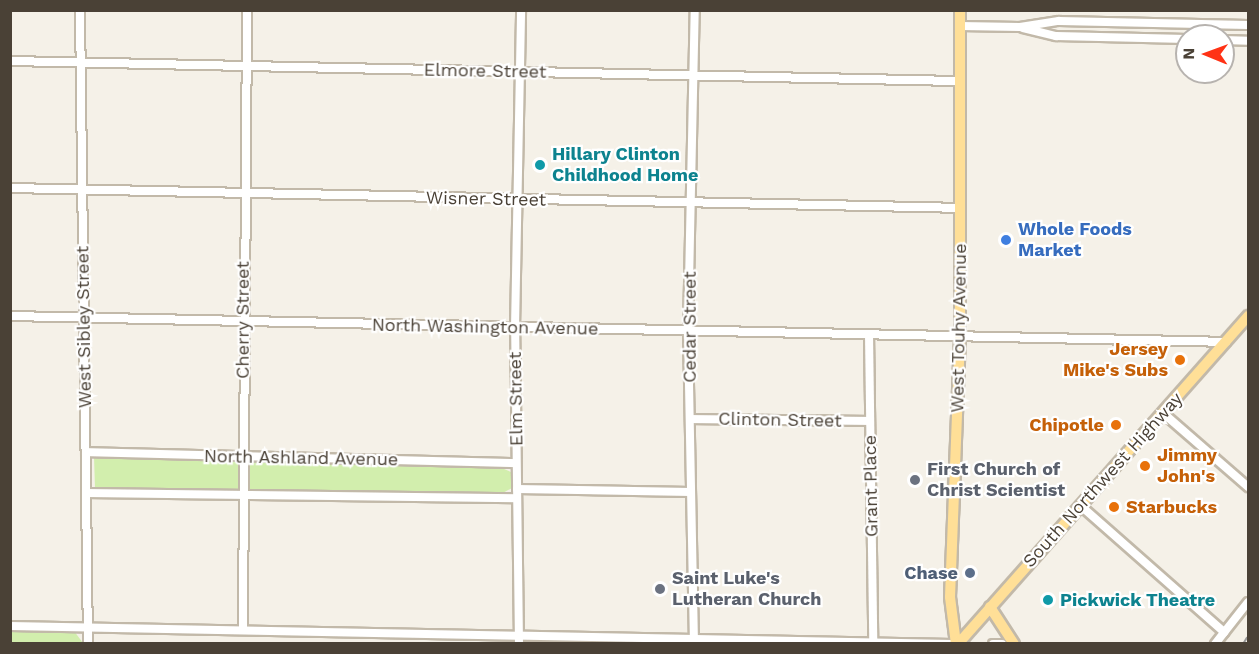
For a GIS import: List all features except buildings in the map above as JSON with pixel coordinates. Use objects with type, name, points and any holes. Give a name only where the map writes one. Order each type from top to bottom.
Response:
[{"type":"main road","name":"West Touhy Avenue","points":[[955,644],[950,597],[960,336],[960,10]]},
{"type":"main road","name":"South Northwest Highway","points":[[955,644],[1081,506],[1248,316]]},
{"type":"main road","points":[[990,607],[1014,644]]},
{"type":"street","name":"West Sibley Street","points":[[80,10],[88,644]]},
{"type":"street","name":"Cherry Street","points":[[243,629],[243,321],[247,10]]},
{"type":"street","name":"Elm Street","points":[[519,639],[515,328],[521,10]]},
{"type":"street","name":"Cedar Street","points":[[694,641],[688,331],[695,10]]},
{"type":"street","points":[[960,26],[1020,27],[1059,21],[1248,25]]},
{"type":"street","points":[[1020,27],[1056,36],[1175,39]]},
{"type":"street","name":"Elmore Street","points":[[10,61],[960,81]]},
{"type":"street","name":"Wisner Street","points":[[10,188],[961,208]]},
{"type":"street","name":"North Washington Avenue","points":[[10,316],[1226,342]]},
{"type":"street","name":"Grant Place","points":[[869,334],[873,639]]},
{"type":"street","points":[[1163,413],[1248,487]]},
{"type":"street","name":"Clinton Street","points":[[690,418],[870,421]]},
{"type":"street","name":"North Ashland Avenue","points":[[86,452],[516,463]]},
{"type":"street","name":"North Ashland Avenue","points":[[86,493],[691,492]]},
{"type":"street","points":[[1081,506],[1224,632]]},
{"type":"street","points":[[1215,644],[1248,602]]},
{"type":"street","points":[[10,626],[243,629],[519,639],[694,641],[873,639],[955,644]]},
{"type":"street","points":[[993,644],[1002,644]]},
{"type":"green space","points":[[94,457],[497,466],[511,472],[512,488],[499,495],[95,489]]},
{"type":"green space","points":[[74,631],[83,643],[11,643],[10,632]]},
{"type":"railway","points":[[1243,644],[1248,636]]},
{"type":"place","name":"Hillary Clinton Childhood Home","points":[[540,165]]},
{"type":"place","name":"Whole Foods Market","points":[[1006,240]]},
{"type":"place","name":"Jersey Mike's Subs","points":[[1180,360]]},
{"type":"place","name":"Chipotle","points":[[1116,425]]},
{"type":"place","name":"Jimmy John's","points":[[1145,466]]},
{"type":"place","name":"First Church of Christ Scientist","points":[[915,480]]},
{"type":"place","name":"Starbucks","points":[[1114,507]]},
{"type":"place","name":"Chase","points":[[970,573]]},
{"type":"place","name":"Saint Luke's Lutheran Church","points":[[660,589]]},
{"type":"place","name":"Pickwick Theatre","points":[[1048,600]]}]
